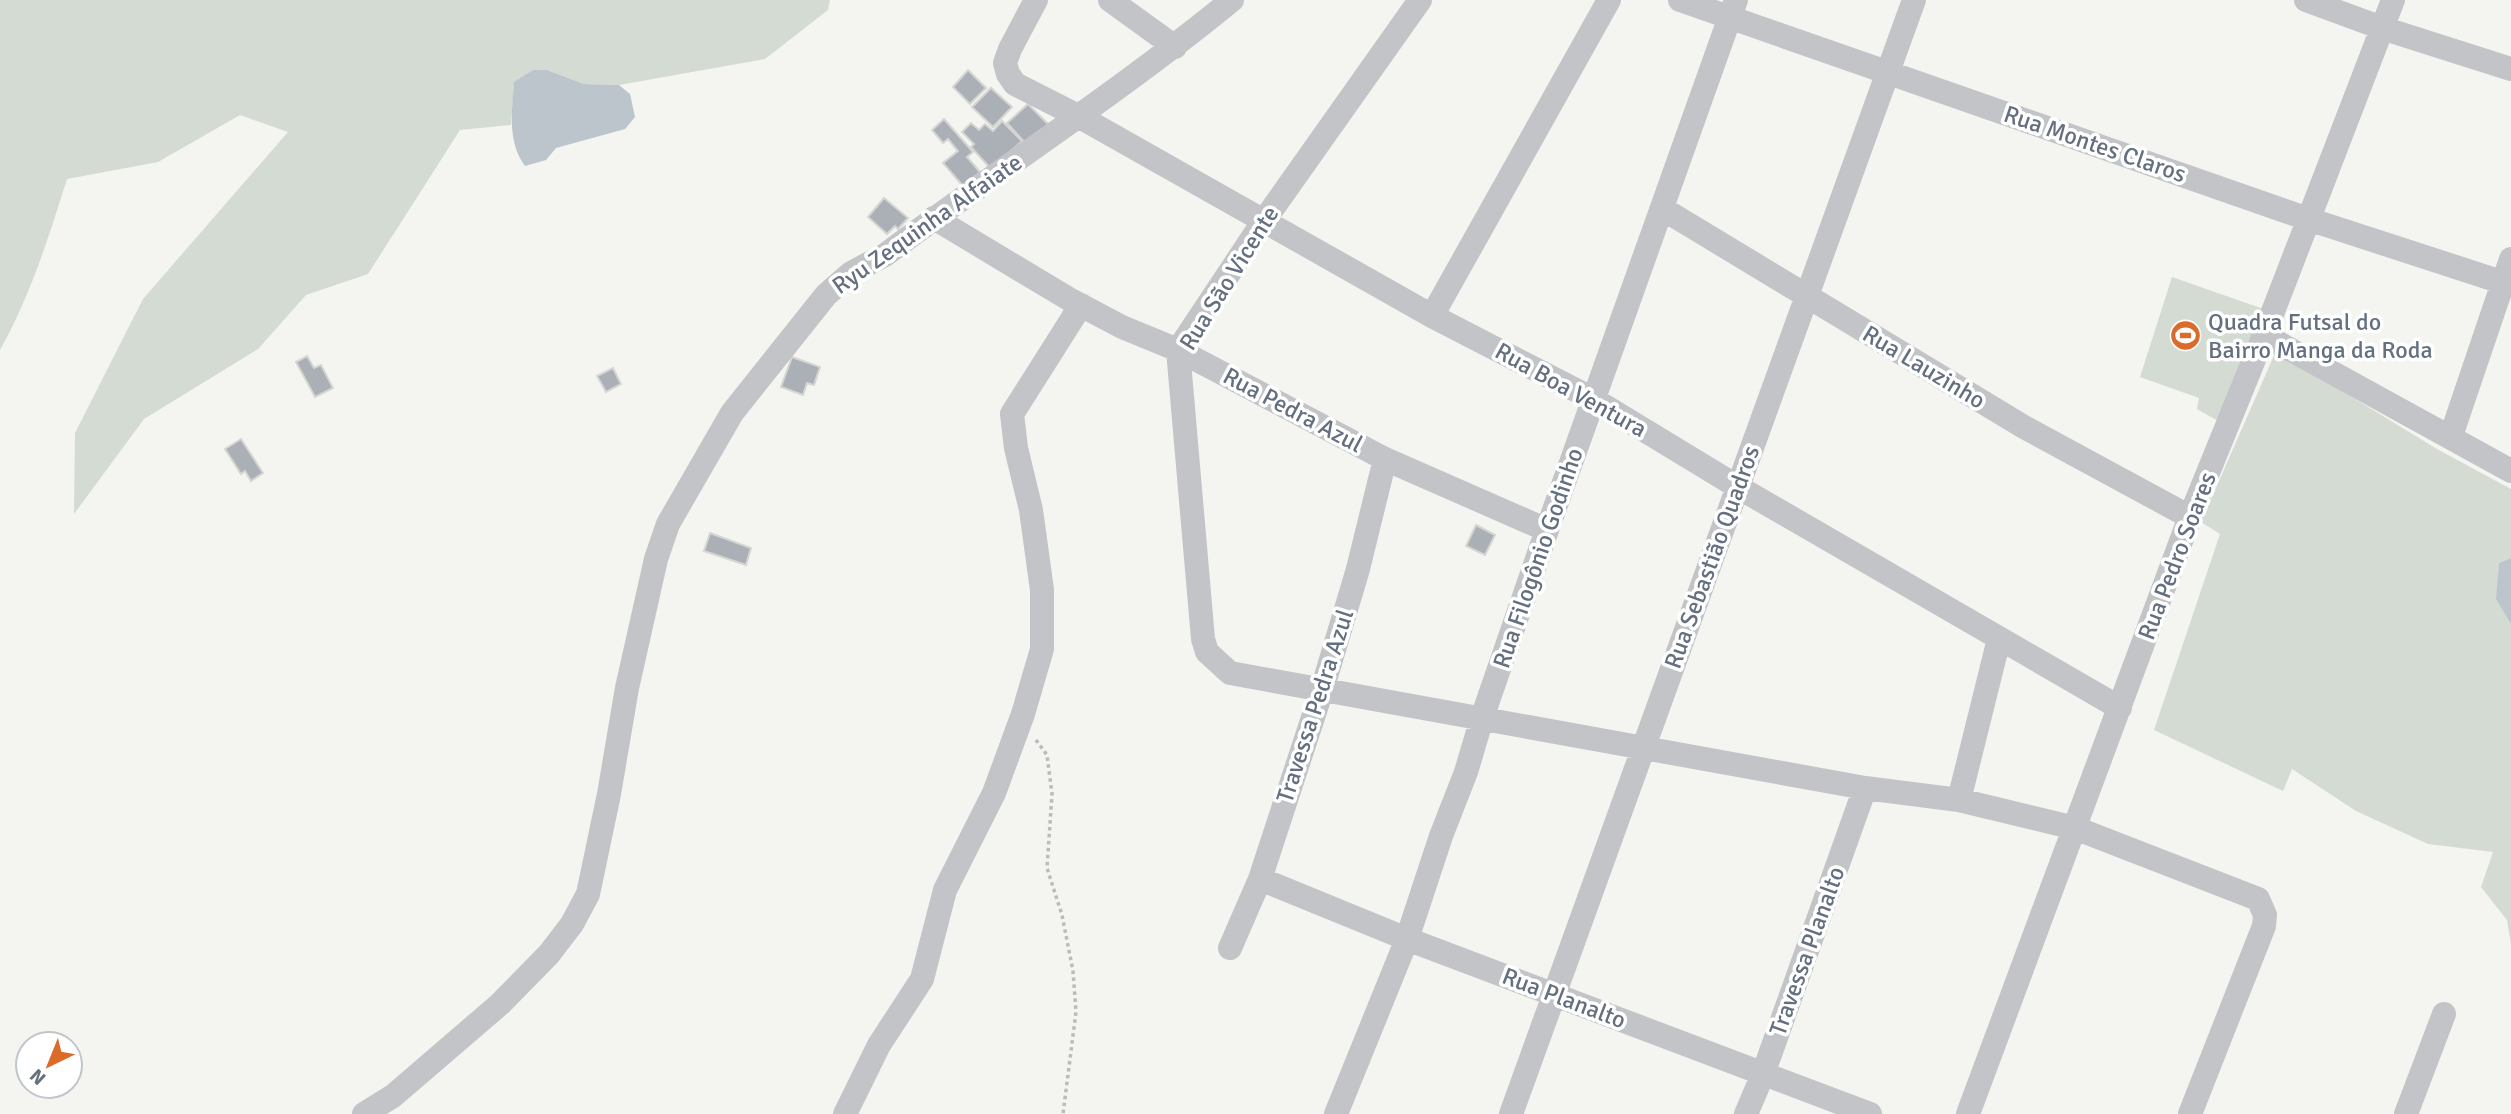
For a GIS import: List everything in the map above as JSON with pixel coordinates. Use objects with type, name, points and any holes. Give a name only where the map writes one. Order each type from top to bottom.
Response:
[{"type":"street","name":"Rua Boa Ventura","points":[[1036,0],[1005,63],[1008,74],[1015,83],[1432,316],[1593,399],[1738,487],[2120,708]]},
{"type":"street","points":[[1110,0],[1175,47]]},
{"type":"street","name":"Ryu Zequinha Alfaiate","points":[[364,1114],[393,1096],[500,1004],[549,954],[572,924],[588,894],[627,688],[656,559],[668,524],[732,412],[826,295],[851,273],[885,255],[1080,117],[1175,47],[1232,0]]},
{"type":"street","name":"Rua São Vicente","points":[[1322,690],[1230,673],[1207,652],[1203,639],[1178,350],[1263,222],[1420,0]]},
{"type":"street","points":[[1432,316],[1609,0]]},
{"type":"street","name":"Rua Montes Claros","points":[[1680,0],[1733,8],[1888,72],[2308,219],[2508,275]]},
{"type":"street","name":"Rua Sebastião Quadros","points":[[1511,1114],[1914,0]]},
{"type":"street","points":[[2306,0],[2382,28],[2511,69]]},
{"type":"street","name":"Rua Pedro Soares","points":[[1969,1114],[2190,517],[2264,335],[2393,0]]},
{"type":"street","name":"Rua Filogônio Godinho","points":[[1336,1114],[1407,939],[1547,530],[1733,8]]},
{"type":"street","name":"Rua Lauzinho","points":[[1663,209],[2024,427],[2190,517]]},
{"type":"street","name":"Rua Pedra Azul","points":[[934,218],[1122,327],[1178,350],[1385,459],[1547,530]]},
{"type":"street","points":[[2451,436],[2508,275]]},
{"type":"street","points":[[845,1114],[879,1045],[922,979],[945,890],[994,793],[1042,649],[1042,590],[1031,510],[1016,449],[1012,414],[1081,305]]},
{"type":"street","points":[[2264,335],[2511,471]]},
{"type":"street","name":"Travessa Pedra Azul","points":[[1230,948],[1260,879],[1322,690],[1358,569],[1385,459]]},
{"type":"street","points":[[1959,800],[1999,639]]},
{"type":"street","points":[[1322,690],[1865,788],[1959,800],[2075,828],[2258,899],[2265,915],[2264,926],[2190,1114]]},
{"type":"street","name":"Travessa Planalto","points":[[1746,1114],[1763,1074],[1865,788]]},
{"type":"street","name":"Rua Planalto","points":[[1260,879],[1407,939],[1870,1114]]},
{"type":"street","points":[[2406,1114],[2444,1014]]},
{"type":"path","points":[[1017,728],[1032,735],[1048,755],[1052,794],[1047,868],[1062,915],[1071,960],[1076,1012],[1063,1114]]},
{"type":"shaded area","points":[[0,0],[830,0],[828,10],[765,59],[619,85],[584,84],[547,70],[533,70],[514,83],[511,125],[460,130],[368,274],[306,295],[258,349],[144,419],[74,514],[75,433],[143,299],[288,132],[240,115],[158,162],[67,179],[30,288],[0,350]]},
{"type":"shaded area","points":[[533,70],[547,70],[584,84],[619,85],[630,94],[635,117],[625,129],[556,148],[546,160],[525,166],[519,157],[513,137],[514,82]]},
{"type":"shaded area","points":[[2172,277],[2272,312],[2227,426],[2197,409],[2199,398],[2140,377]]},
{"type":"shaded area","points":[[2276,351],[2437,449],[2511,489],[2511,558],[2499,563],[2497,599],[2511,624],[2511,944],[2507,920],[2481,887],[2493,852],[2428,844],[2356,811],[2292,769],[2283,791],[2154,730],[2220,534],[2201,522]]},
{"type":"shaded area","points":[[2511,558],[2511,624],[2496,599],[2499,563]]},
{"type":"building","points":[[968,70],[986,88],[970,104],[953,87]]},
{"type":"building","points":[[991,88],[1012,107],[993,127],[972,107]]},
{"type":"building","points":[[1028,104],[1049,125],[1027,145],[1007,123]]},
{"type":"building","points":[[944,119],[973,152],[967,157],[980,172],[963,186],[943,163],[958,151],[948,139],[943,143],[932,130]]},
{"type":"building","points":[[1002,121],[1022,141],[991,169],[971,147],[974,144],[962,132],[971,123],[979,130],[985,124],[993,131]]},
{"type":"building","points":[[884,198],[908,218],[898,229],[895,226],[887,234],[868,217]]},
{"type":"building","points":[[307,356],[314,368],[321,365],[333,388],[315,397],[296,362]]},
{"type":"building","points":[[792,357],[820,367],[814,385],[807,383],[803,395],[781,387]]},
{"type":"building","points":[[613,368],[621,384],[606,392],[597,376]]},
{"type":"building","points":[[241,439],[263,473],[251,481],[245,471],[241,474],[225,449]]},
{"type":"building","points":[[1476,525],[1495,535],[1485,555],[1466,546]]},
{"type":"building","points":[[710,533],[751,548],[746,565],[704,551]]},
{"type":"place","name":"Quadra Futsal do Bairro Manga da Roda","points":[[2185,336]]}]
